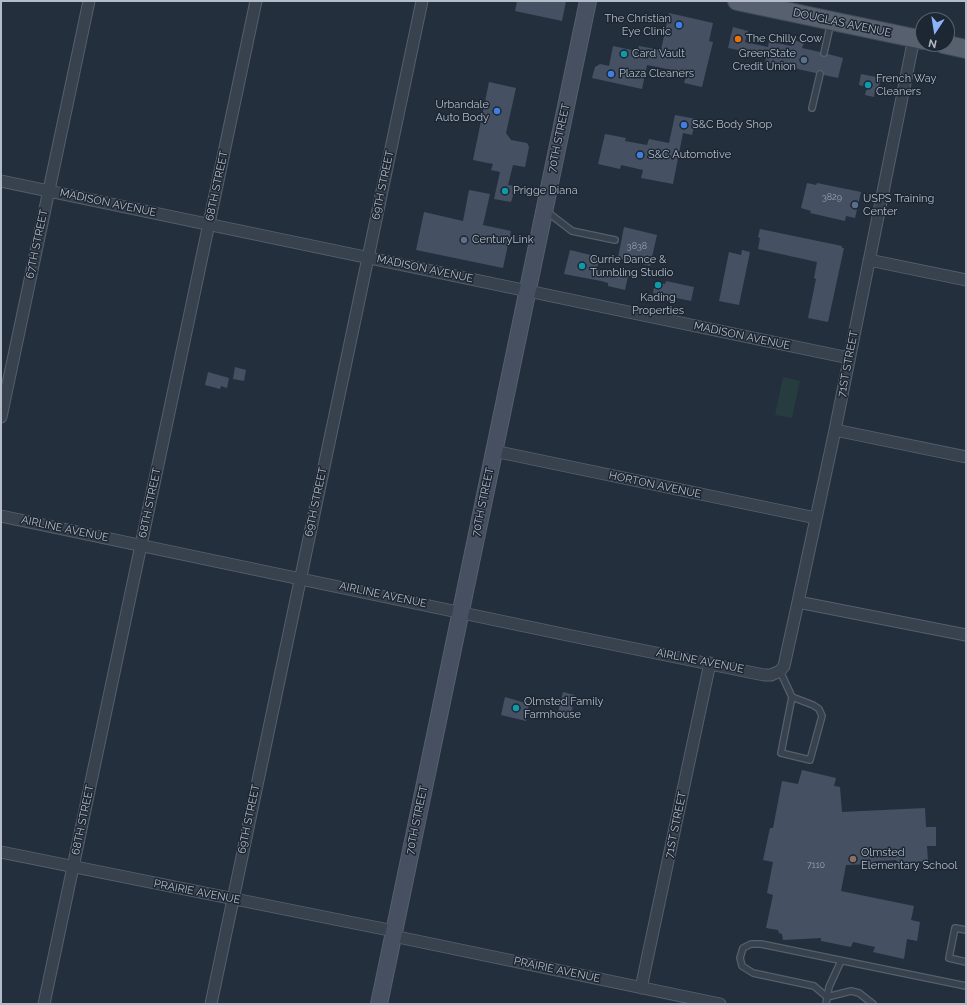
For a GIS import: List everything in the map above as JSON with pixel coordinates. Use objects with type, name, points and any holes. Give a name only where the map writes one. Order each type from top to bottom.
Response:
[{"type":"main road","name":"70TH STREET","points":[[379,1004],[588,1]]},
{"type":"main road","name":"DOUGLAS AVENUE","points":[[737,1],[915,38]]},
{"type":"main road","points":[[955,47],[966,49]]},
{"type":"street","name":"67TH STREET","points":[[1,417],[89,1]]},
{"type":"street","name":"68TH STREET","points":[[44,1004],[256,1]]},
{"type":"street","name":"69TH STREET","points":[[211,1004],[422,1]]},
{"type":"street","name":"71ST STREET","points":[[780,671],[784,666],[835,430],[869,260],[916,52]]},
{"type":"street","name":"MADISON AVENUE","points":[[1,181],[849,358]]},
{"type":"street","points":[[869,260],[966,280]]},
{"type":"street","points":[[835,430],[966,457]]},
{"type":"street","name":"HORTON AVENUE","points":[[494,451],[816,518]]},
{"type":"street","name":"AIRLINE AVENUE","points":[[1,516],[764,675],[771,675],[780,671]]},
{"type":"street","points":[[798,602],[966,635]]},
{"type":"street","name":"71ST STREET","points":[[641,988],[710,663]]},
{"type":"street","name":"PRAIRIE AVENUE","points":[[1,852],[233,899],[718,1004]]},
{"type":"lane","points":[[824,53],[832,21]]},
{"type":"lane","points":[[812,108],[820,74]]},
{"type":"lane","points":[[544,210],[572,231],[616,240]]},
{"type":"lane","points":[[780,671],[792,697],[782,754],[810,760],[822,716],[819,709],[813,705],[792,697]]},
{"type":"lane","points":[[966,930],[955,928],[949,958],[966,962]]},
{"type":"lane","points":[[827,997],[814,986],[753,973],[742,966],[740,958],[743,948],[751,944],[761,944],[966,986]]},
{"type":"lane","points":[[826,1004],[829,987],[841,961]]},
{"type":"lane","points":[[827,997],[851,990],[859,993],[873,1004]]},
{"type":"green space","points":[[783,377],[800,381],[792,418],[775,415]]},
{"type":"building","points":[[517,1],[566,1],[562,21],[515,11]]},
{"type":"building","points":[[669,13],[713,23],[709,41],[713,42],[702,87],[684,83],[687,73],[647,65],[642,89],[592,78],[595,67],[600,64],[609,66],[613,46],[637,51],[639,46],[661,50]]},
{"type":"building","name":"GreenState Credit Union","points":[[733,27],[748,31],[745,42],[768,47],[769,41],[791,46],[793,40],[804,43],[802,48],[820,52],[823,57],[826,57],[828,54],[843,58],[838,78],[824,75],[823,71],[821,70],[817,71],[816,73],[765,62],[766,58],[758,56],[758,54],[728,48]]},
{"type":"building","name":"French Way Cleaners","points":[[861,74],[881,78],[878,89],[875,89],[874,97],[865,95],[867,87],[859,85]]},
{"type":"building","name":"Urbandale Auto Body","points":[[489,82],[516,88],[506,133],[511,140],[527,143],[529,147],[525,167],[513,165],[508,185],[516,186],[511,202],[494,199],[500,172],[491,170],[493,164],[473,160]]},
{"type":"building","name":"S&C Automotive","points":[[675,115],[696,119],[692,135],[683,133],[673,184],[641,178],[643,170],[621,165],[620,169],[598,164],[605,134],[626,138],[625,141],[647,145],[649,139],[669,143]]},
{"type":"building","points":[[807,183],[816,185],[817,183],[861,192],[855,218],[846,216],[845,221],[810,213],[811,211],[801,208]]},
{"type":"building","name":"CenturyLink","points":[[469,190],[490,194],[483,225],[511,231],[503,268],[416,250],[424,212],[463,221]]},
{"type":"building","points":[[624,227],[657,235],[650,266],[618,258]]},
{"type":"building","points":[[760,229],[842,246],[842,248],[844,248],[828,322],[808,318],[816,279],[814,278],[817,262],[758,249]]},
{"type":"building","name":"Currie Dance & Tumbling Studio","points":[[570,250],[599,257],[597,269],[628,276],[625,290],[608,286],[608,283],[601,281],[564,274]]},
{"type":"building","points":[[742,250],[750,252],[739,305],[719,301],[729,252],[741,255]]},
{"type":"building","points":[[666,281],[694,287],[691,301],[653,293],[655,282],[665,284]]},
{"type":"building","points":[[235,367],[246,370],[244,381],[233,379]]},
{"type":"building","points":[[208,372],[229,378],[227,388],[221,386],[220,389],[205,385]]},
{"type":"building","points":[[563,692],[575,695],[570,720],[557,717]]},
{"type":"building","name":"Olmsted Family Farmhouse","points":[[505,697],[529,704],[526,721],[501,715]]},
{"type":"building","name":"Olmsted Elementary School","points":[[802,770],[836,778],[834,786],[840,787],[842,812],[925,808],[926,827],[936,827],[936,846],[927,846],[928,861],[898,863],[896,860],[875,861],[875,864],[846,865],[841,891],[914,906],[911,920],[920,922],[917,941],[907,939],[904,959],[873,952],[875,947],[853,942],[851,947],[821,941],[821,938],[783,940],[782,934],[779,933],[778,930],[766,928],[773,895],[767,893],[773,862],[763,860],[770,828],[773,828],[782,781],[798,784]]},
{"type":"place","name":"The Christian Eye Clinic","points":[[679,25]]},
{"type":"place","name":"The Chilly Cow","points":[[738,39]]},
{"type":"place","name":"Card Vault","points":[[624,54]]},
{"type":"place","name":"GreenState Credit Union","points":[[804,60]]},
{"type":"place","name":"Plaza Cleaners","points":[[611,74]]},
{"type":"place","name":"French Way Cleaners","points":[[868,85]]},
{"type":"place","name":"Urbandale Auto Body","points":[[497,111]]},
{"type":"place","name":"S&C Body Shop","points":[[684,125]]},
{"type":"place","name":"S&C Automotive","points":[[640,155]]},
{"type":"place","name":"Prigge Diana","points":[[505,191]]},
{"type":"place","name":"USPS Training Center","points":[[855,205]]},
{"type":"place","name":"CenturyLink","points":[[464,240]]},
{"type":"place","name":"Currie Dance & Tumbling Studio","points":[[582,266]]},
{"type":"place","name":"Kading Properties","points":[[658,285]]},
{"type":"place","name":"Olmsted Family Farmhouse","points":[[516,708]]},
{"type":"place","name":"Olmsted Elementary School","points":[[853,859]]}]
